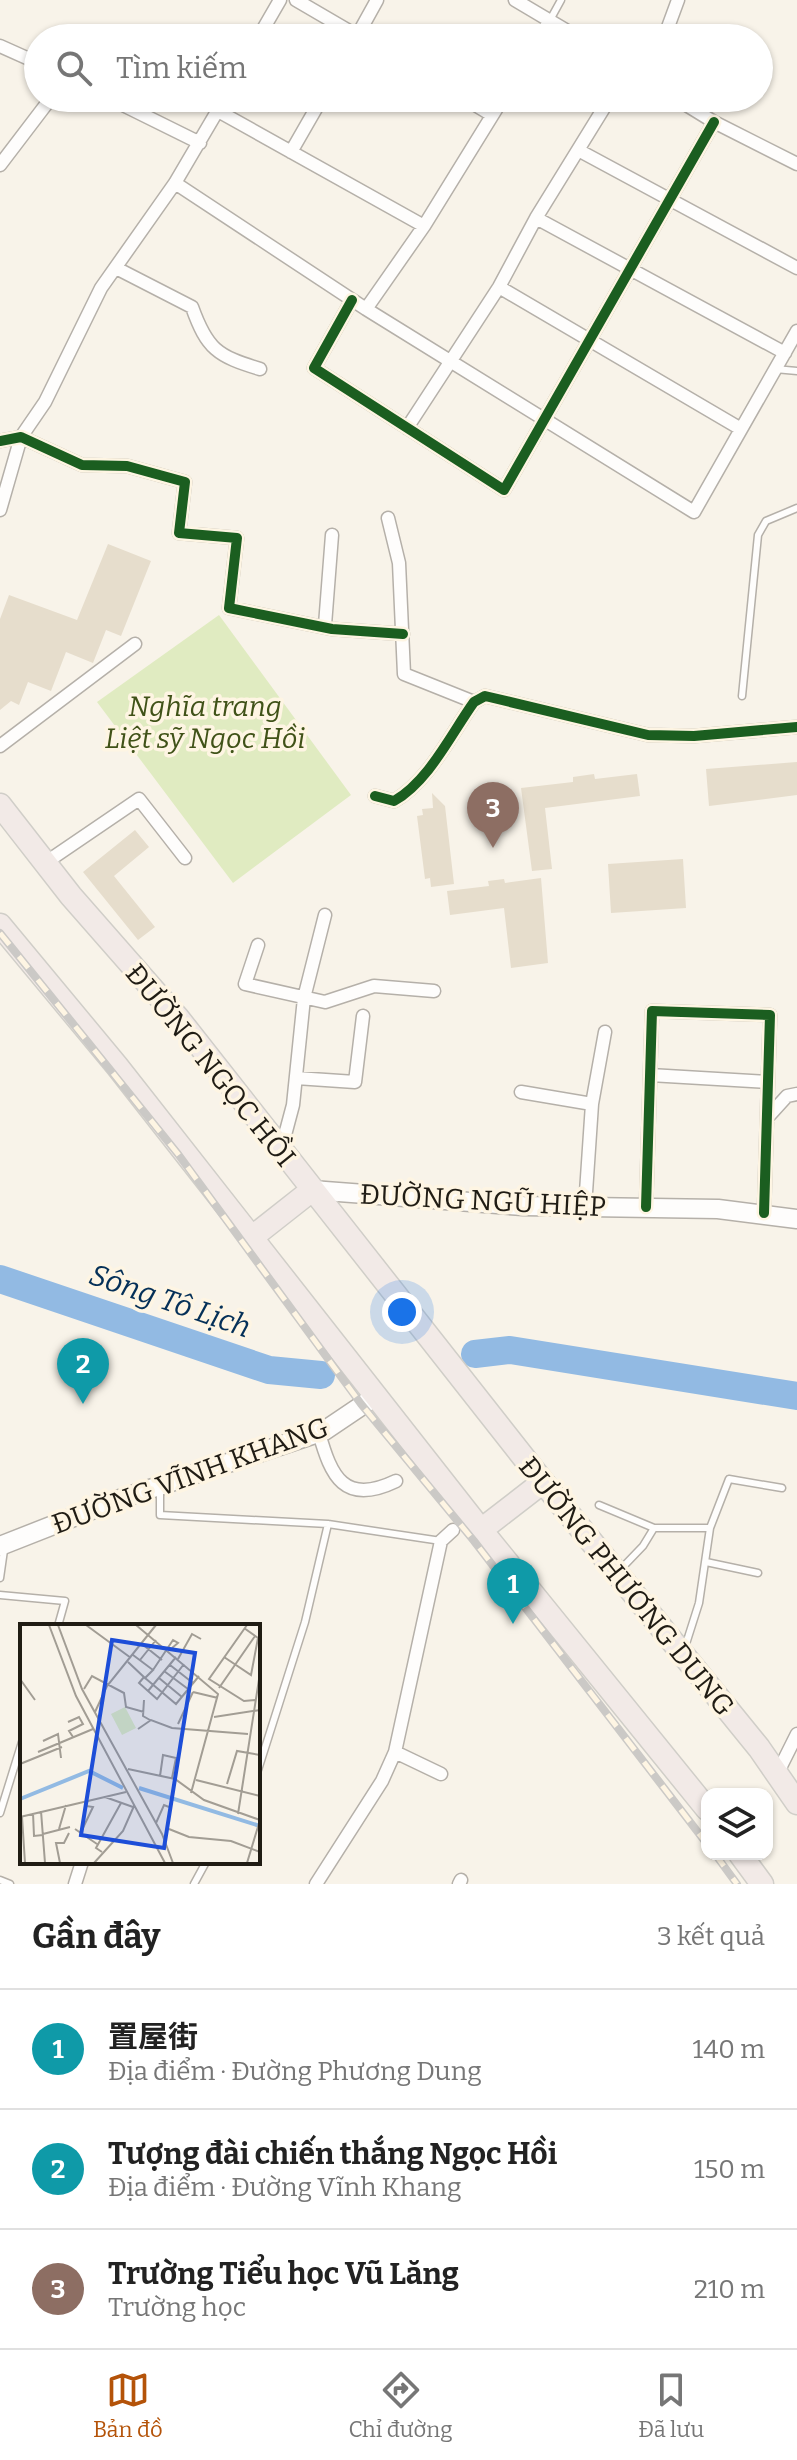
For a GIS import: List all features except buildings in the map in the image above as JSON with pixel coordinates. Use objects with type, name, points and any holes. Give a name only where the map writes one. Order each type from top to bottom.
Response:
[{"type":"highway","name":"ĐƯỜNG NGỌC HỒI","points":[[0,805],[45,863],[178,1018],[455,1372]]},
{"type":"highway","points":[[0,925],[117,1066],[481,1530],[701,1802]]},
{"type":"highway","points":[[251,1238],[312,1190]]},
{"type":"highway","name":"ĐƯỜNG PHƯƠNG DUNG","points":[[455,1372],[683,1655],[797,1803]]},
{"type":"highway","points":[[481,1530],[543,1482]]},
{"type":"highway","points":[[744,1860],[762,1884]]},
{"type":"street","points":[[266,24],[280,0]]},
{"type":"street","points":[[296,0],[336,24]]},
{"type":"street","points":[[365,24],[377,0]]},
{"type":"street","points":[[515,0],[556,24]]},
{"type":"street","points":[[669,24],[678,0]]},
{"type":"street","points":[[548,24],[550,20]]},
{"type":"street","points":[[0,46],[24,57]]},
{"type":"street","points":[[0,165],[40,112]]},
{"type":"street","points":[[137,112],[200,143]]},
{"type":"street","points":[[0,510],[21,437],[45,402],[101,288],[175,183],[217,112]]},
{"type":"street","points":[[220,112],[424,226]]},
{"type":"street","points":[[291,152],[314,112]]},
{"type":"street","points":[[487,112],[492,115]]},
{"type":"street","points":[[366,309],[424,226],[494,112]]},
{"type":"street","points":[[407,428],[499,287],[536,218],[601,112]]},
{"type":"street","points":[[698,112],[797,164]]},
{"type":"street","points":[[352,300],[314,368],[504,490],[714,122]]},
{"type":"street","points":[[578,150],[797,268]]},
{"type":"street","points":[[175,183],[366,309],[694,512],[797,331]]},
{"type":"street","points":[[536,218],[785,353]]},
{"type":"street","points":[[116,268],[192,307],[204,341],[228,360],[260,369]]},
{"type":"street","points":[[499,287],[741,429]]},
{"type":"street","points":[[0,441],[21,437],[82,465],[127,466],[185,482],[179,533],[237,538],[229,608],[325,625],[332,629],[403,634]]},
{"type":"street","points":[[388,518],[399,563],[404,674],[474,702]]},
{"type":"street","points":[[325,625],[332,535]]},
{"type":"street","points":[[0,746],[135,644]]},
{"type":"street","points":[[375,796],[394,801],[404,796],[420,779],[474,702],[485,696],[648,735],[694,736],[797,727]]},
{"type":"street","points":[[45,863],[139,799],[185,858]]},
{"type":"street","points":[[281,1150],[296,1078],[304,999],[325,915]]},
{"type":"street","points":[[258,945],[245,984],[325,1002],[374,986],[434,991]]},
{"type":"street","points":[[646,1207],[652,1011],[770,1015],[764,1213]]},
{"type":"street","points":[[296,1078],[355,1082],[363,1016]]},
{"type":"street","points":[[585,1207],[592,1104],[605,1032]]},
{"type":"street","points":[[650,1075],[768,1082]]},
{"type":"street","points":[[521,1092],[592,1104]]},
{"type":"street","points":[[767,1118],[787,1096],[797,1094]]},
{"type":"street","name":"ĐƯỜNG NGŨ HIỆP","points":[[312,1190],[411,1200],[646,1207],[795,1216]]},
{"type":"street","name":"ĐƯỜNG VĨNH KHANG","points":[[2,1545],[160,1485],[319,1433],[376,1396]]},
{"type":"street","points":[[319,1433],[330,1471],[347,1487],[377,1490],[396,1481]]},
{"type":"street","points":[[316,1884],[382,1781],[395,1752],[441,1541],[453,1530]]},
{"type":"street","points":[[777,1774],[797,1734]]},
{"type":"street","points":[[395,1752],[441,1774]]},
{"type":"street","points":[[75,1884],[81,1864]]},
{"type":"lane","points":[[550,20],[561,0]]},
{"type":"lane","points":[[775,369],[797,371]]},
{"type":"lane","points":[[742,696],[758,535],[766,521],[797,508]]},
{"type":"lane","points":[[683,1655],[699,1603],[710,1528],[729,1479],[782,1488]]},
{"type":"lane","points":[[160,1485],[160,1515],[328,1524],[441,1541]]},
{"type":"lane","points":[[599,1505],[654,1528],[710,1528]]},
{"type":"lane","points":[[260,1764],[305,1622],[328,1524]]},
{"type":"lane","points":[[616,1572],[643,1546],[654,1528]]},
{"type":"lane","points":[[0,1578],[2,1545]]},
{"type":"lane","points":[[706,1562],[758,1573]]},
{"type":"lane","points":[[0,1595],[65,1601],[59,1624]]},
{"type":"lane","points":[[0,1813],[20,1748]]},
{"type":"lane","points":[[194,1884],[205,1864]]},
{"type":"lane","points":[[0,1880],[10,1884]]},
{"type":"green space","name":"Nghĩa trang Liệt sỹ Ngọc Hồi","points":[[219,615],[351,795],[233,883],[97,702]]},
{"type":"waterway","name":"Sông Tô Lịch","points":[[0,1279],[269,1370],[321,1375]]},
{"type":"waterway","name":"Sông Tô Lịch","points":[[475,1354],[510,1350],[797,1396]]},
{"type":"railway","points":[[0,933],[178,1154],[361,1404],[474,1541],[701,1836]]},
{"type":"railway","points":[[719,1860],[737,1884]]},
{"type":"cycle path","points":[[352,300],[314,368],[504,490],[714,122]]},
{"type":"cycle path","points":[[0,441],[21,437],[82,465],[127,466],[185,482],[179,533],[237,538],[229,608],[332,629],[403,634]]},
{"type":"cycle path","points":[[375,796],[394,801],[407,792],[429,769],[474,702],[485,696],[648,735],[694,736],[797,727]]},
{"type":"cycle path","points":[[646,1207],[652,1011],[770,1015],[764,1213]]},
{"type":"place","name":"Trường Tiểu học Vũ Lăng","points":[[493,848]]},
{"type":"place","name":"Tượng đài chiến thắng Ngọc Hồi","points":[[83,1404]]},
{"type":"place","name":"置屋街","points":[[513,1624]]}]
